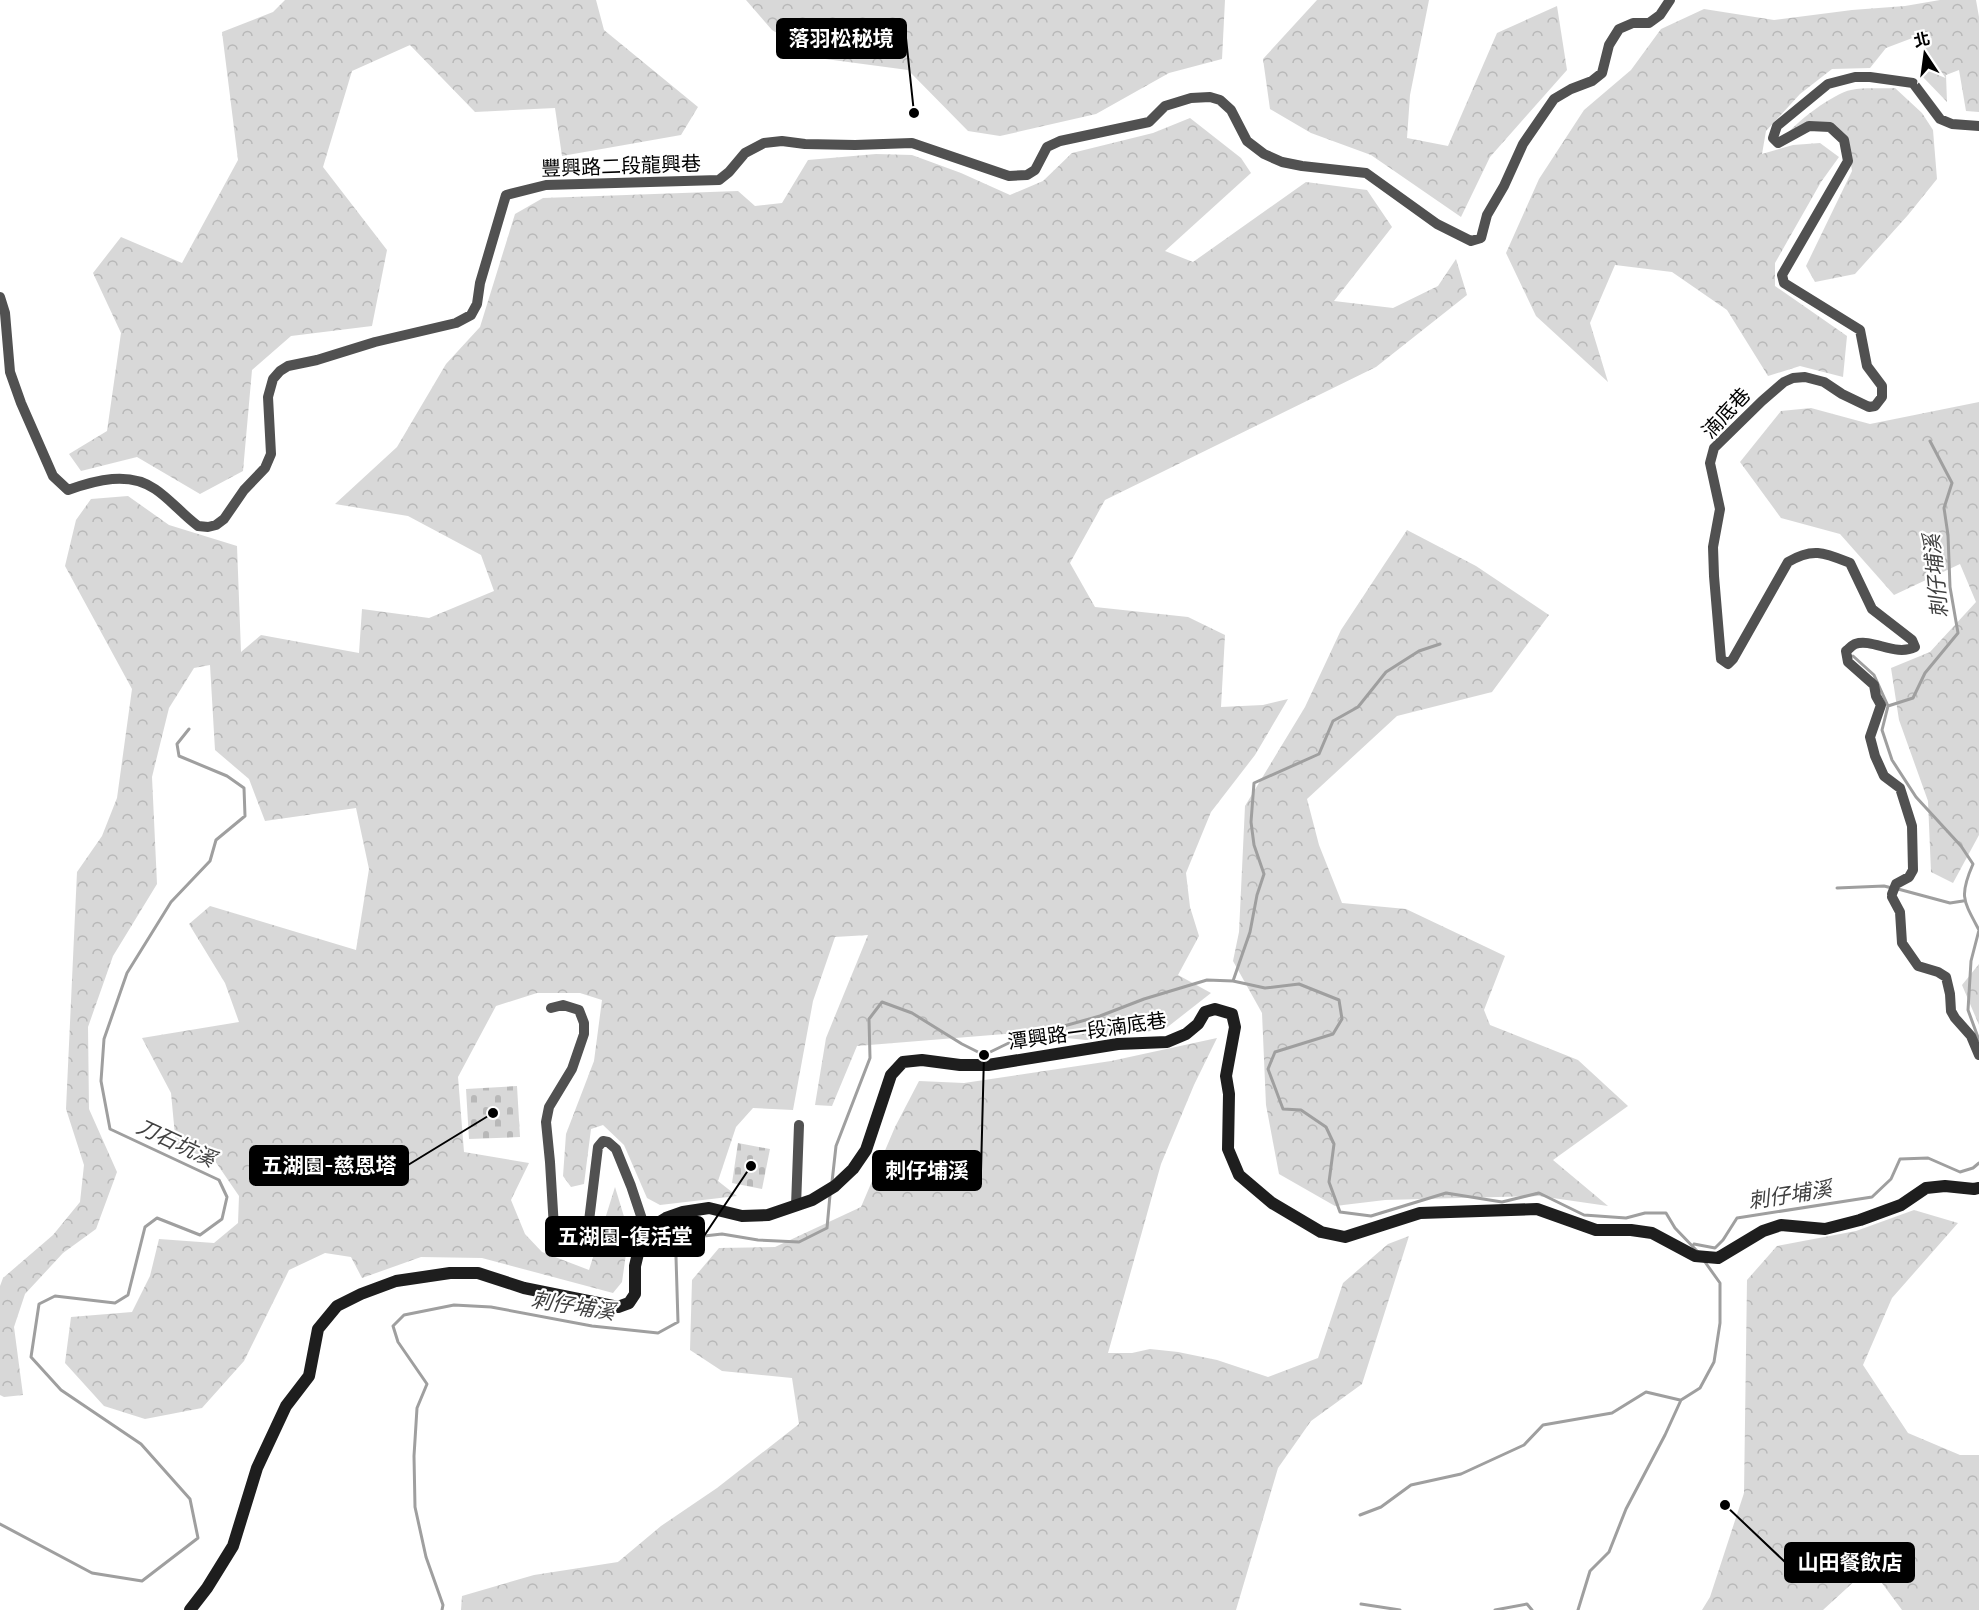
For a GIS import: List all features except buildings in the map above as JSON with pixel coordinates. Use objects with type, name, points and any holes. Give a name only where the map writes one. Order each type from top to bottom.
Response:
[{"type":"street","name":"豐興路二段龍興巷","points":[[0,297],[7,326],[10,372],[27,422],[53,476],[68,490],[116,478],[137,479],[155,488],[198,526],[208,527],[224,519],[244,490],[269,461],[271,454],[268,397],[273,379],[280,371],[288,366],[317,360],[375,342],[456,323],[471,315],[477,304],[480,283],[506,195],[546,185],[720,180],[753,147],[782,141],[855,145],[912,143],[1009,176],[1027,175],[1035,170],[1047,147],[1060,141],[1149,122],[1165,106],[1191,98],[1210,97],[1220,100],[1231,110],[1247,141],[1264,154],[1282,162],[1302,166],[1365,173],[1428,218],[1455,235],[1471,241],[1481,238],[1487,215],[1504,186],[1523,144],[1554,99],[1592,81],[1602,73],[1609,45],[1619,30],[1633,23],[1649,23],[1660,15],[1670,0]]},
{"type":"street","name":"湳底巷","points":[[1979,126],[1952,124],[1940,119],[1913,83],[1863,77],[1828,84],[1777,126],[1773,138],[1778,143],[1809,126],[1830,127],[1844,140],[1848,161],[1782,275],[1784,283],[1860,330],[1867,366],[1882,386],[1882,398],[1875,406],[1869,407],[1824,382],[1805,377],[1793,378],[1784,382],[1762,401],[1714,448],[1710,463],[1720,509],[1713,548],[1721,659],[1728,664],[1733,659],[1788,562],[1799,555],[1811,552],[1824,553],[1850,563],[1872,609],[1912,640],[1915,647],[1906,651],[1865,644],[1855,644],[1846,651],[1848,662],[1874,685],[1881,705],[1870,737],[1875,756],[1884,776],[1900,788],[1912,826],[1913,870],[1893,892],[1900,912],[1902,943],[1918,966],[1946,977],[1951,1011],[1971,1036],[1979,1055]]},
{"type":"street","points":[[190,1610],[207,1588],[233,1546],[257,1468],[286,1406],[309,1376],[318,1329],[337,1306],[396,1281],[450,1273],[478,1273],[524,1288],[618,1307],[629,1303],[635,1294],[635,1266],[640,1245],[647,1234],[616,1149],[608,1142],[603,1142],[598,1147],[589,1221],[581,1245],[571,1250],[560,1248],[554,1228],[546,1122],[549,1107],[572,1069],[584,1034],[584,1023],[579,1010],[563,1005],[551,1008]]},
{"type":"street","name":"潭興路一段湳底巷","points":[[647,1234],[653,1226],[666,1218],[683,1212],[709,1208],[742,1216],[768,1215],[812,1200],[836,1186],[853,1169],[866,1150],[891,1075],[903,1062],[922,1060],[960,1065],[988,1065],[1118,1044],[1167,1042],[1186,1034],[1198,1024],[1205,1012],[1215,1010],[1232,1014],[1235,1027],[1226,1076],[1229,1094],[1228,1149],[1239,1175],[1272,1203],[1321,1232],[1345,1237],[1420,1214],[1537,1209],[1596,1230],[1631,1230],[1652,1233],[1695,1256],[1718,1258],[1763,1231],[1781,1225],[1825,1229],[1860,1220],[1901,1204],[1926,1188],[1945,1186],[1974,1190],[1979,1188]]},
{"type":"street","points":[[796,1206],[799,1125]]},
{"type":"green space","points":[[285,0],[596,0],[604,30],[698,107],[681,135],[562,156],[555,108],[475,112],[410,45],[352,71],[323,167],[387,250],[372,326],[291,336],[252,370],[243,471],[200,494],[137,457],[81,471],[69,454],[107,431],[121,333],[93,273],[121,237],[182,263],[238,160],[222,32],[273,12]]},
{"type":"green space","points":[[746,0],[1225,0],[1222,59],[1169,73],[1096,114],[1000,136],[968,131],[908,70],[818,58],[772,30]]},
{"type":"green space","points":[[1317,0],[1429,0],[1410,95],[1407,138],[1448,146],[1497,33],[1557,6],[1567,70],[1490,157],[1461,217],[1371,155],[1311,133],[1270,109],[1263,59]]},
{"type":"green space","points":[[1940,0],[1976,0],[1979,17],[1979,112],[1966,111],[1959,70],[1946,75],[1947,102],[1922,76],[1926,53],[1915,37],[1886,48],[1870,68],[1832,69],[1800,94],[1766,131],[1762,154],[1793,145],[1820,143],[1839,157],[1821,182],[1775,263],[1775,286],[1847,336],[1843,377],[1800,366],[1768,376],[1727,310],[1672,272],[1615,265],[1590,323],[1608,382],[1536,316],[1506,253],[1539,179],[1584,110],[1631,70],[1661,29],[1704,9],[1774,20]]},
{"type":"green space","points":[[1895,88],[1922,113],[1933,130],[1937,179],[1855,274],[1815,282],[1806,266],[1852,171],[1847,139],[1831,124],[1785,137],[1815,109],[1844,92]]},
{"type":"green space","points":[[1190,118],[1241,158],[1251,173],[1165,251],[1193,262],[1306,182],[1367,190],[1392,227],[1334,301],[1393,308],[1438,286],[1456,259],[1467,295],[1376,367],[1105,500],[1070,563],[1095,607],[1188,617],[1225,635],[1221,707],[1263,705],[1288,699],[1255,755],[1211,812],[1186,873],[1190,907],[1199,936],[1178,975],[1211,993],[1165,1029],[1086,1040],[1017,1033],[857,1046],[832,1106],[815,1105],[826,1038],[868,935],[835,937],[813,1001],[793,1110],[753,1108],[736,1127],[718,1181],[737,1196],[660,1205],[647,1198],[624,1145],[603,1125],[591,1129],[584,1184],[571,1187],[563,1176],[566,1134],[594,1061],[602,1000],[580,993],[537,993],[496,1006],[458,1077],[464,1152],[529,1163],[511,1200],[525,1234],[542,1252],[589,1270],[615,1187],[629,1233],[622,1282],[613,1293],[482,1258],[421,1257],[362,1278],[351,1257],[325,1253],[289,1270],[244,1361],[202,1408],[145,1419],[104,1406],[65,1363],[71,1317],[132,1312],[150,1276],[159,1239],[214,1243],[238,1223],[239,1196],[215,1161],[176,1146],[171,1093],[142,1038],[239,1022],[225,983],[189,924],[210,906],[356,950],[369,869],[356,808],[265,821],[249,779],[215,750],[210,665],[194,668],[169,708],[152,777],[157,884],[113,956],[88,1027],[89,1109],[117,1172],[96,1229],[63,1253],[25,1294],[14,1327],[23,1395],[4,1397],[0,1395],[0,1286],[3,1278],[53,1235],[80,1202],[84,1165],[66,1109],[77,872],[102,836],[117,798],[132,689],[65,566],[76,520],[91,499],[128,496],[169,525],[237,546],[241,652],[261,635],[359,653],[362,609],[429,618],[494,591],[481,555],[408,516],[335,504],[397,447],[446,364],[480,327],[515,214],[543,198],[738,191],[755,206],[782,203],[808,160],[876,154],[912,155],[961,173],[1010,195],[1043,181],[1072,153],[1153,133]]},
{"type":"green space","points":[[1979,402],[1979,835],[1953,883],[1931,872],[1928,801],[1899,720],[1891,668],[1930,652],[1976,602],[1960,564],[1894,595],[1840,534],[1781,518],[1740,462],[1781,411],[1811,408],[1870,424]]},
{"type":"green space","points":[[1407,530],[1476,566],[1549,615],[1492,692],[1397,716],[1307,799],[1319,845],[1342,903],[1406,909],[1505,956],[1484,1010],[1490,1025],[1578,1060],[1628,1106],[1553,1160],[1608,1206],[1539,1196],[1385,1200],[1335,1206],[1279,1174],[1266,1105],[1262,1013],[1233,961],[1239,932],[1245,806],[1305,707],[1341,630]]},
{"type":"green space","points":[[1979,964],[1979,1025],[1962,985]]},
{"type":"green space","points":[[1217,1038],[1194,1085],[1161,1164],[1108,1353],[1132,1353],[1150,1349],[1178,1352],[1217,1360],[1268,1377],[1318,1358],[1343,1283],[1388,1244],[1409,1236],[1362,1384],[1311,1421],[1278,1468],[1236,1610],[461,1610],[462,1596],[534,1575],[618,1562],[661,1526],[717,1488],[799,1424],[792,1378],[722,1371],[690,1350],[692,1280],[719,1248],[775,1247],[861,1207],[895,1127],[919,1081],[964,1083],[1111,1061]]},
{"type":"green space","points":[[517,1086],[520,1137],[469,1139],[466,1089]]},
{"type":"green space","points":[[738,1143],[770,1149],[762,1189],[732,1183]]},
{"type":"green space","points":[[1914,1210],[1958,1223],[1892,1298],[1863,1365],[1908,1433],[1960,1455],[1979,1455],[1979,1610],[1902,1610],[1870,1567],[1823,1610],[1702,1610],[1710,1597],[1744,1493],[1747,1280],[1777,1246],[1856,1231]]},
{"type":"waterway","name":"刺仔埔溪","points":[[1930,441],[1952,483],[1944,508],[1948,535],[1950,587],[1958,633],[1925,673],[1913,698],[1888,706],[1882,730],[1892,760],[1916,797],[1961,846],[1973,864],[1966,884],[1965,898],[1969,912],[1979,930],[1971,961],[1968,1010],[1979,1040]]},
{"type":"waterway","points":[[1233,981],[1250,932],[1257,895],[1264,874],[1254,845],[1251,822],[1254,783],[1319,754],[1333,721],[1358,707],[1386,672],[1419,651],[1440,644]]},
{"type":"waterway","points":[[1853,656],[1874,675],[1888,706]]},
{"type":"waterway","name":"刀石坑溪","points":[[0,1524],[92,1573],[142,1581],[198,1538],[190,1499],[141,1444],[61,1390],[31,1357],[39,1304],[55,1296],[115,1303],[128,1295],[145,1227],[157,1218],[200,1235],[222,1219],[227,1197],[219,1180],[110,1129],[101,1081],[104,1039],[127,973],[171,902],[210,861],[216,840],[245,816],[244,788],[227,776],[179,756],[177,744],[189,729]]},
{"type":"waterway","points":[[1837,888],[1884,886],[1892,888]]},
{"type":"waterway","points":[[1898,889],[1950,903],[1963,901]]},
{"type":"waterway","name":"刺仔埔溪","points":[[832,1182],[836,1146],[870,1058],[869,1019],[882,1002],[912,1013],[984,1055],[1017,1039],[1100,1016],[1144,999],[1207,980],[1233,981],[1265,988],[1299,984],[1339,1000],[1342,1019],[1333,1034],[1275,1052],[1268,1069],[1283,1109],[1301,1110],[1326,1127],[1334,1144],[1329,1182],[1340,1212],[1371,1216],[1446,1193],[1502,1202],[1539,1193],[1584,1215],[1626,1218],[1645,1213],[1666,1213],[1675,1228],[1698,1252]]},
{"type":"waterway","name":"刺仔埔溪","points":[[1694,1244],[1715,1248],[1737,1218],[1872,1197],[1891,1179],[1900,1159],[1928,1158],[1960,1172],[1973,1168],[1979,1163]]},
{"type":"waterway","name":"刺仔埔溪","points":[[442,1610],[443,1605],[426,1557],[415,1507],[414,1456],[417,1408],[427,1384],[398,1342],[393,1326],[404,1315],[454,1305],[491,1307],[592,1326],[658,1333],[678,1322],[676,1257],[686,1238],[722,1234],[758,1240],[799,1242],[827,1228],[830,1195]]},
{"type":"waterway","points":[[1578,1610],[1590,1571],[1609,1552],[1626,1509],[1681,1400],[1700,1388],[1714,1362],[1720,1323],[1720,1283],[1705,1262]]},
{"type":"waterway","points":[[1360,1515],[1381,1507],[1411,1485],[1461,1474],[1524,1445],[1543,1425],[1612,1413],[1646,1392],[1680,1400]]},
{"type":"waterway","points":[[1361,1604],[1400,1610]]},
{"type":"waterway","points":[[1495,1610],[1527,1604],[1532,1610]]},
{"type":"place","name":"落羽松秘境","points":[[914,113]]},
{"type":"place","name":"刺仔埔溪","points":[[984,1055]]},
{"type":"place","name":"五湖園-慈恩塔","points":[[493,1113]]},
{"type":"place","name":"五湖園-復活堂","points":[[751,1166]]},
{"type":"place","name":"山田餐飲店","points":[[1725,1505]]}]
